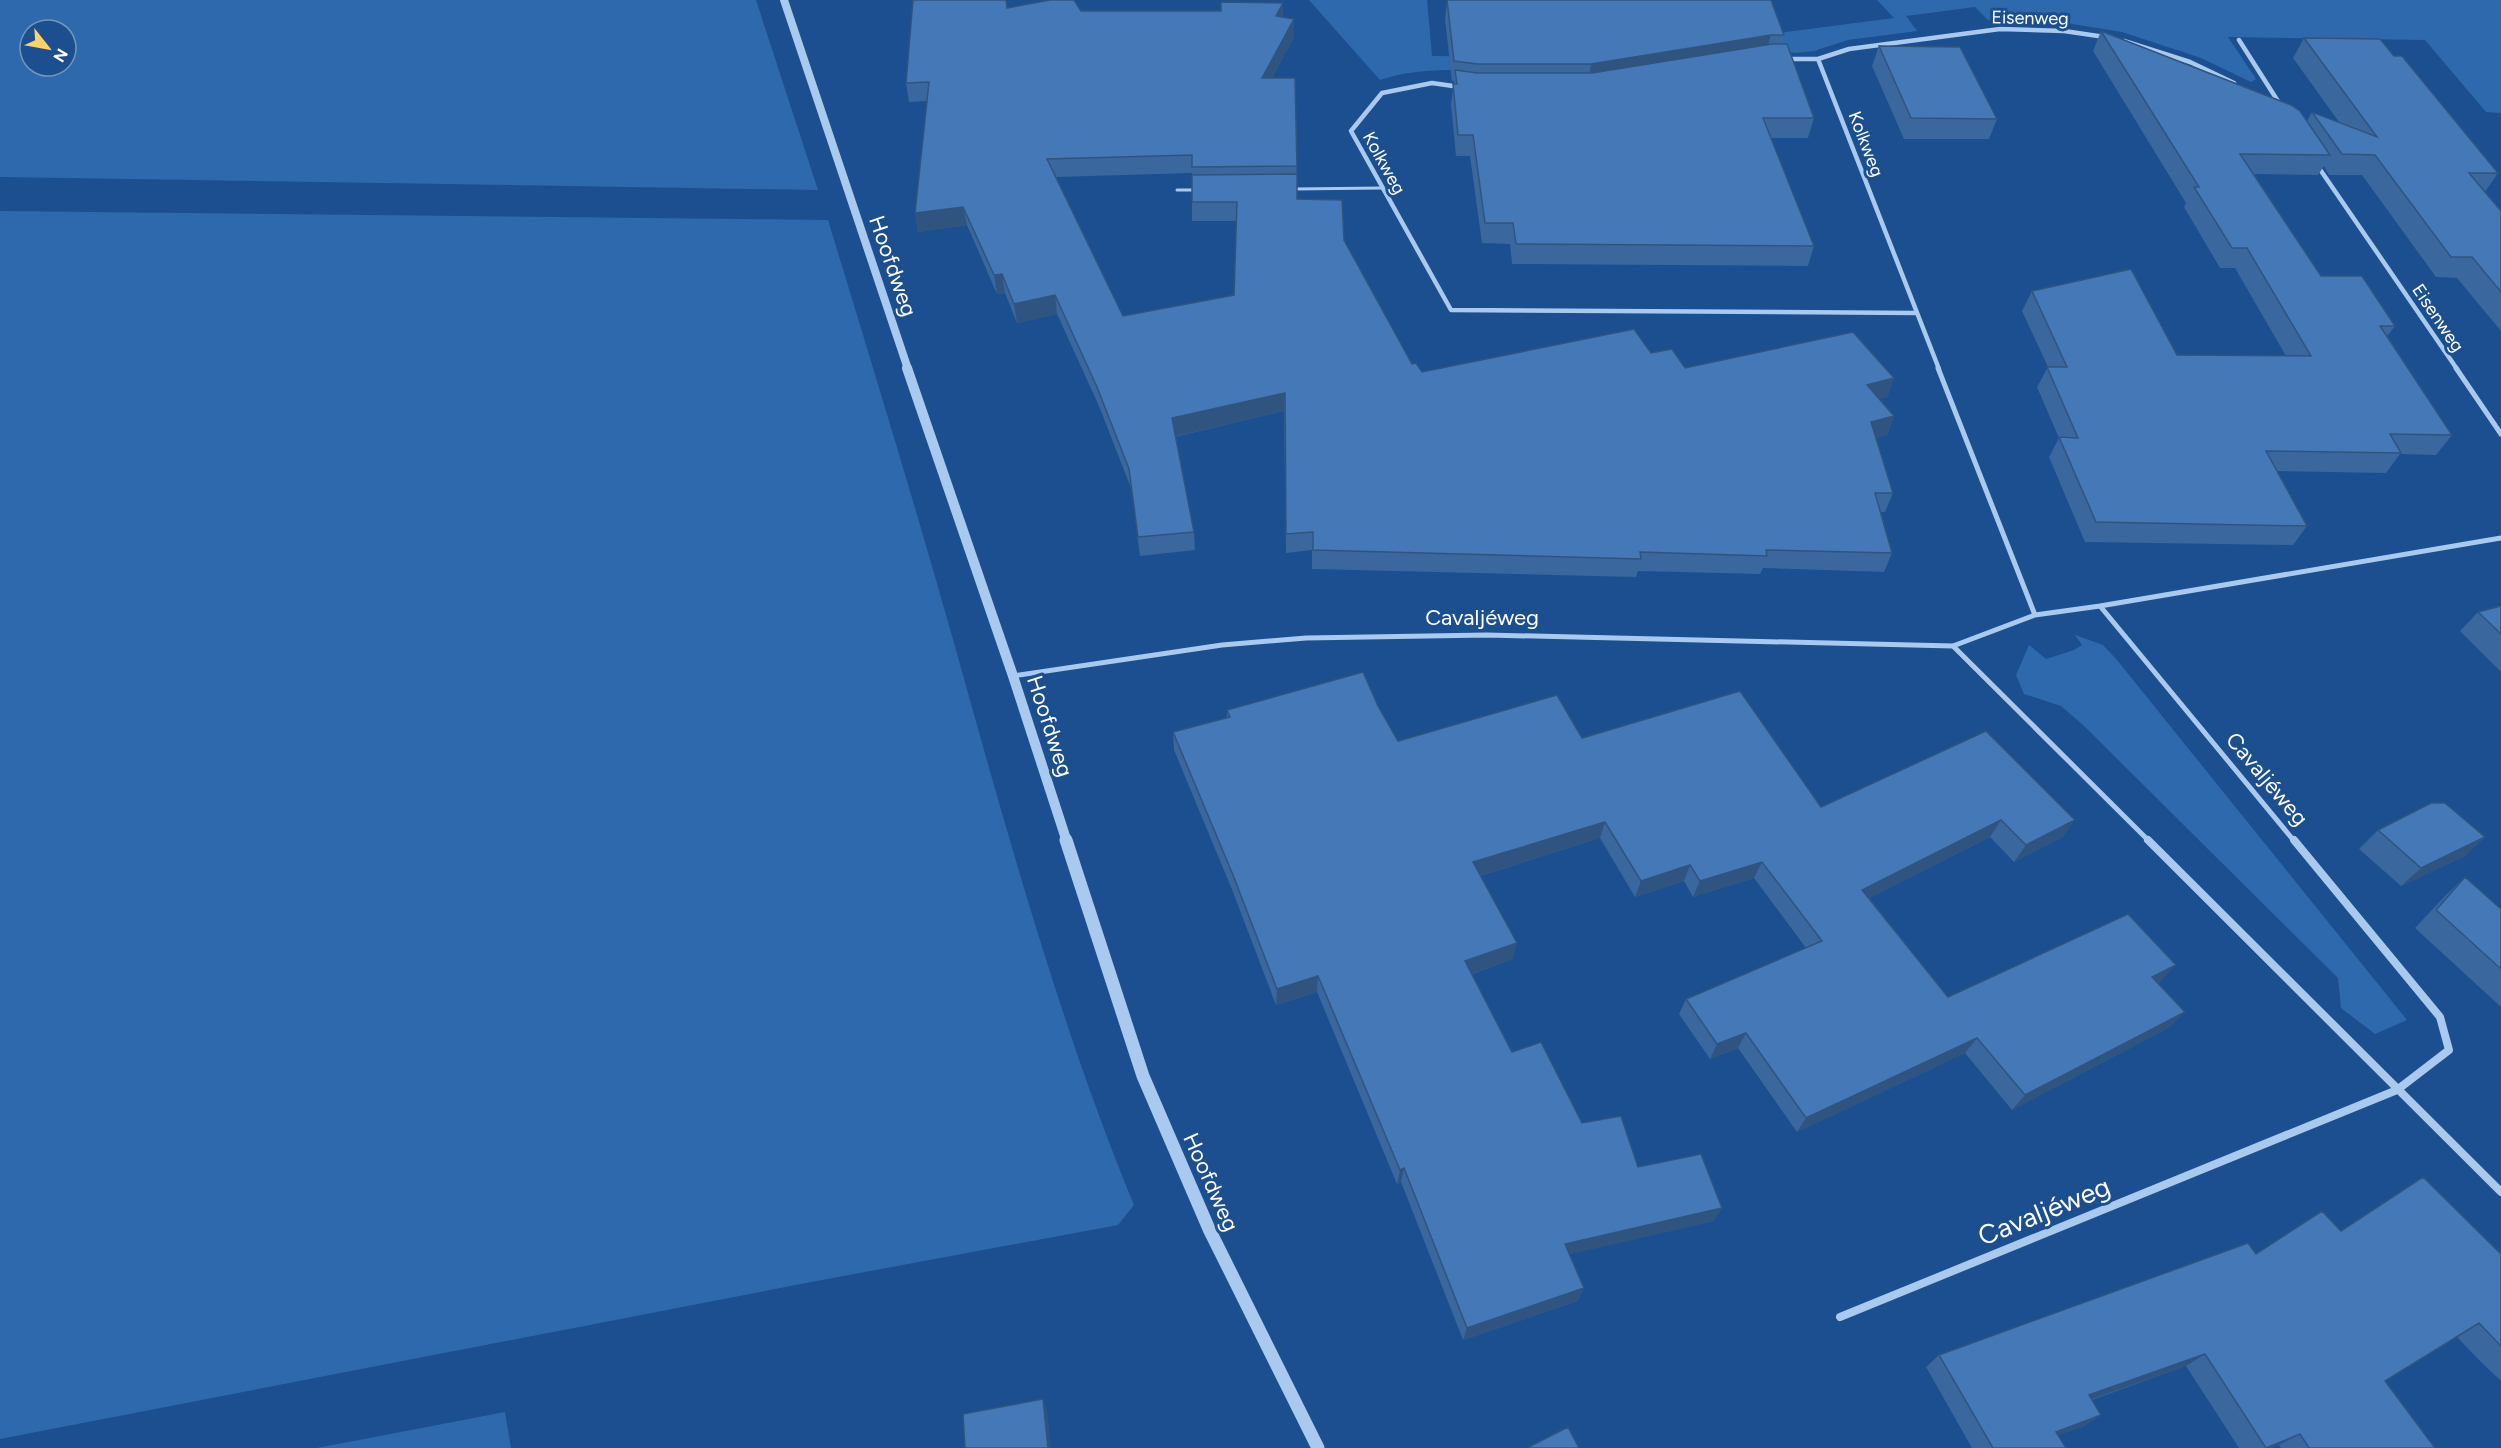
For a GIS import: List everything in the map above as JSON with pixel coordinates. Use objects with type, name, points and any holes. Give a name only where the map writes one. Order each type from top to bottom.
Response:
[{"type":"street","name":"Hoofdweg","points":[[784,0],[847,193],[1013,676],[1143,1076],[1209,1229],[1318,1448]]},
{"type":"street","name":"Eisenweg","points":[[1818,59],[1849,49],[2000,29],[2064,31],[2108,38]]},
{"type":"street","points":[[2119,40],[2190,62],[2239,86]]},
{"type":"street","points":[[2239,40],[2282,107]]},
{"type":"street","points":[[1776,58],[1818,59]]},
{"type":"street","name":"Kolkweg","points":[[1818,59],[2035,615]]},
{"type":"street","name":"Kolkweg","points":[[1464,87],[1432,83],[1382,93],[1351,131],[1451,310],[1917,314]]},
{"type":"street","name":"Eisenweg","points":[[2312,157],[2501,434]]},
{"type":"street","points":[[2100,606],[2501,538]]},
{"type":"street","name":"Cavaljéweg","points":[[1013,676],[1222,645],[1305,638],[1487,634],[1953,646],[2035,615],[2100,606],[2440,1017],[2449,1050],[2397,1090],[1840,1317]]},
{"type":"street","points":[[1953,646],[2501,1192]]},
{"type":"lane","points":[[1291,189],[1382,188]]},
{"type":"lane","points":[[1177,190],[1200,190]]},
{"type":"shaded area","points":[[0,0],[756,0],[818,190],[0,177]]},
{"type":"shaded area","points":[[1309,0],[1427,0],[1432,56],[1529,57],[1534,73],[1437,70],[1398,75],[1380,80]]},
{"type":"shaded area","points":[[1877,0],[2501,0],[2501,113],[2486,112],[2425,40],[2228,37],[2256,79],[2251,82],[2201,58],[2122,32],[2066,23],[1994,22],[1988,20],[1975,7],[1906,16],[1917,31],[1848,40],[1814,51],[1795,53],[1717,41],[1894,18]]},
{"type":"shaded area","points":[[0,211],[828,220],[892,431],[1036,927],[1082,1067],[1134,1205],[1118,1225],[0,1439]]},
{"type":"shaded area","points":[[2075,635],[2103,645],[2117,660],[2407,1020],[2375,1034],[2341,1008],[2338,978],[2083,725],[2061,706],[2024,694],[2016,675],[2029,645],[2046,659],[2082,645]]},
{"type":"shaded area","points":[[505,1412],[511,1448],[317,1448]]},
{"type":"building","points":[[913,0],[1006,0],[1007,8],[1050,0],[1074,0],[1081,11],[1221,11],[1221,2],[1283,3],[1276,16],[1294,19],[1262,78],[1295,78],[1297,166],[1192,167],[1192,155],[1047,159],[1123,316],[1234,295],[1237,202],[1192,202],[1192,175],[1297,174],[1297,199],[1342,200],[1344,240],[1412,364],[1416,363],[1422,372],[1634,329],[1651,353],[1672,349],[1685,368],[1853,332],[1894,378],[1867,385],[1894,416],[1871,422],[1893,493],[1875,493],[1892,553],[1766,550],[1767,556],[1640,552],[1641,559],[1313,550],[1313,532],[1286,534],[1285,393],[1172,418],[1194,532],[1138,537],[1129,469],[1097,387],[1055,295],[1014,304],[1002,274],[994,275],[963,207],[915,213],[929,82],[906,83]]},
{"type":"building","points":[[1447,0],[1771,0],[1784,35],[1771,35],[1591,64],[1478,64],[1454,61]]},
{"type":"building","points":[[2101,31],[2291,105],[2300,111],[2330,155],[2240,154],[2321,276],[2362,276],[2395,326],[2380,326],[2452,435],[2390,434],[2401,453],[2266,451],[2307,526],[2096,522],[2059,437],[2078,438],[2047,367],[2067,367],[2032,291],[2131,269],[2177,355],[2311,356],[2247,248],[2232,248],[2194,187],[2199,187]]},
{"type":"building","points":[[2304,38],[2380,39],[2394,56],[2402,56],[2498,173],[2469,173],[2501,211],[2501,292],[2472,257],[2451,257],[2375,155],[2342,154],[2312,112],[2377,137]]},
{"type":"building","points":[[1772,44],[1787,44],[1814,118],[1763,118],[1814,246],[1516,244],[1513,223],[1485,223],[1473,135],[1458,135],[1453,84],[1457,84],[1455,70],[1477,73],[1592,73]]},
{"type":"building","points":[[1879,46],[1960,47],[1997,119],[1911,118]]},
{"type":"building","points":[[2501,606],[2501,634],[2478,612]]},
{"type":"building","points":[[1363,672],[1378,706],[1398,741],[1557,695],[1582,738],[1740,691],[1821,807],[1986,731],[2075,820],[2026,845],[2001,820],[1862,890],[1948,997],[2128,914],[2176,965],[2152,977],[2185,1012],[2025,1095],[1977,1038],[1806,1118],[1746,1033],[1717,1044],[1686,999],[1822,941],[1762,862],[1700,881],[1690,865],[1641,881],[1605,822],[1473,862],[1517,943],[1465,961],[1512,1052],[1541,1042],[1582,1123],[1621,1116],[1638,1167],[1701,1154],[1722,1208],[1565,1244],[1584,1288],[1467,1328],[1404,1168],[1400,1170],[1318,976],[1277,989],[1233,875],[1173,732],[1230,717],[1227,710]]},
{"type":"building","points":[[2431,803],[2445,803],[2485,837],[2421,868],[2378,830]]},
{"type":"building","points":[[2465,877],[2501,909],[2501,969],[2436,910]]},
{"type":"building","points":[[2423,1177],[2501,1254],[2501,1346],[2479,1323],[2385,1381],[2435,1448],[2309,1448],[2300,1434],[2266,1448],[2205,1354],[2089,1395],[2101,1415],[2056,1432],[2066,1448],[1993,1448],[1939,1355],[2248,1243],[2256,1254],[2322,1211],[2341,1231]]},
{"type":"building","points":[[1043,1399],[1048,1448],[965,1448],[963,1414]]},
{"type":"building","points":[[1568,1427],[1579,1448],[1527,1448]]}]
